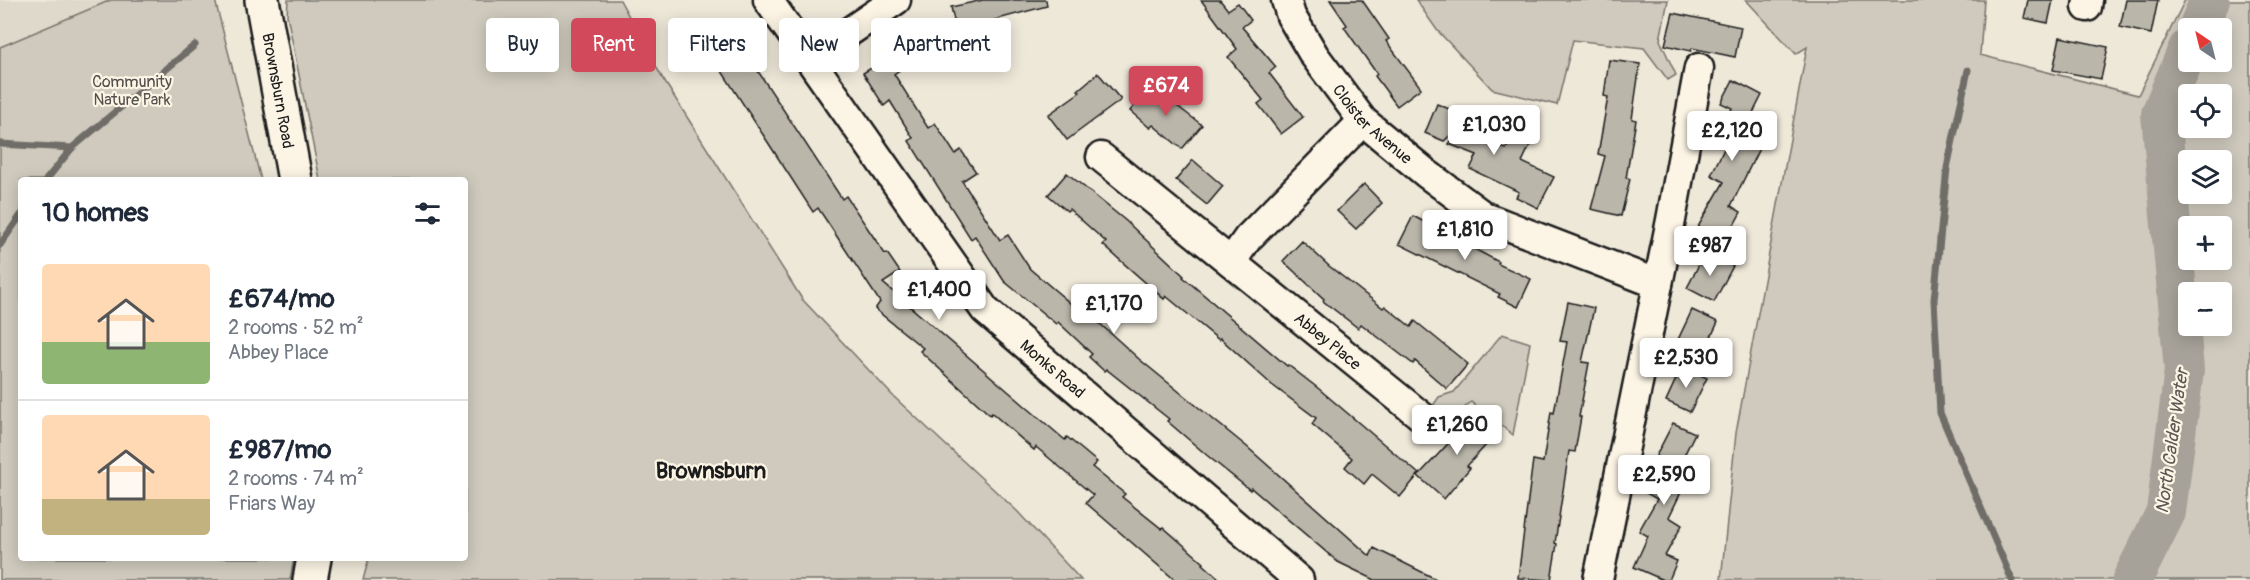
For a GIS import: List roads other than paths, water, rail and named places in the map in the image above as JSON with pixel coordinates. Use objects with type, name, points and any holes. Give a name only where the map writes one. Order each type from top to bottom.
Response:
[{"type":"main road","name":"Brownsburn Road","points":[[262,0],[294,177]]},
{"type":"main road","points":[[310,580],[313,561]]},
{"type":"street","name":"Monks Road","points":[[768,0],[780,18]]},
{"type":"street","points":[[859,26],[897,0]]},
{"type":"street","name":"Cloister Avenue","points":[[1286,0],[1290,16],[1314,55],[1363,121],[1426,174],[1485,217],[1658,284]]},
{"type":"street","points":[[1598,580],[1699,68]]},
{"type":"street","name":"Monks Road","points":[[817,72],[985,310],[1299,580]]},
{"type":"street","points":[[1231,262],[1248,238],[1363,121]]},
{"type":"street","name":"Abbey Place","points":[[1101,157],[1426,420]]},
{"type":"waterway","name":"North Calder Water","points":[[2202,18],[2210,0]]},
{"type":"waterway","points":[[0,144],[72,148],[195,45]]},
{"type":"waterway","points":[[1968,70],[1947,168],[1934,300],[1940,413],[2012,580]]},
{"type":"waterway","name":"North Calder Water","points":[[2132,580],[2166,512],[2184,370],[2161,114],[2178,72]]},
{"type":"waterway","points":[[48,177],[72,148]]},
{"type":"waterway","points":[[0,245],[18,219]]},
{"type":"district","name":"Brownsburn","points":[[711,470]]},
{"type":"park label","name":"Community Nature Park","points":[[132,90]]}]
